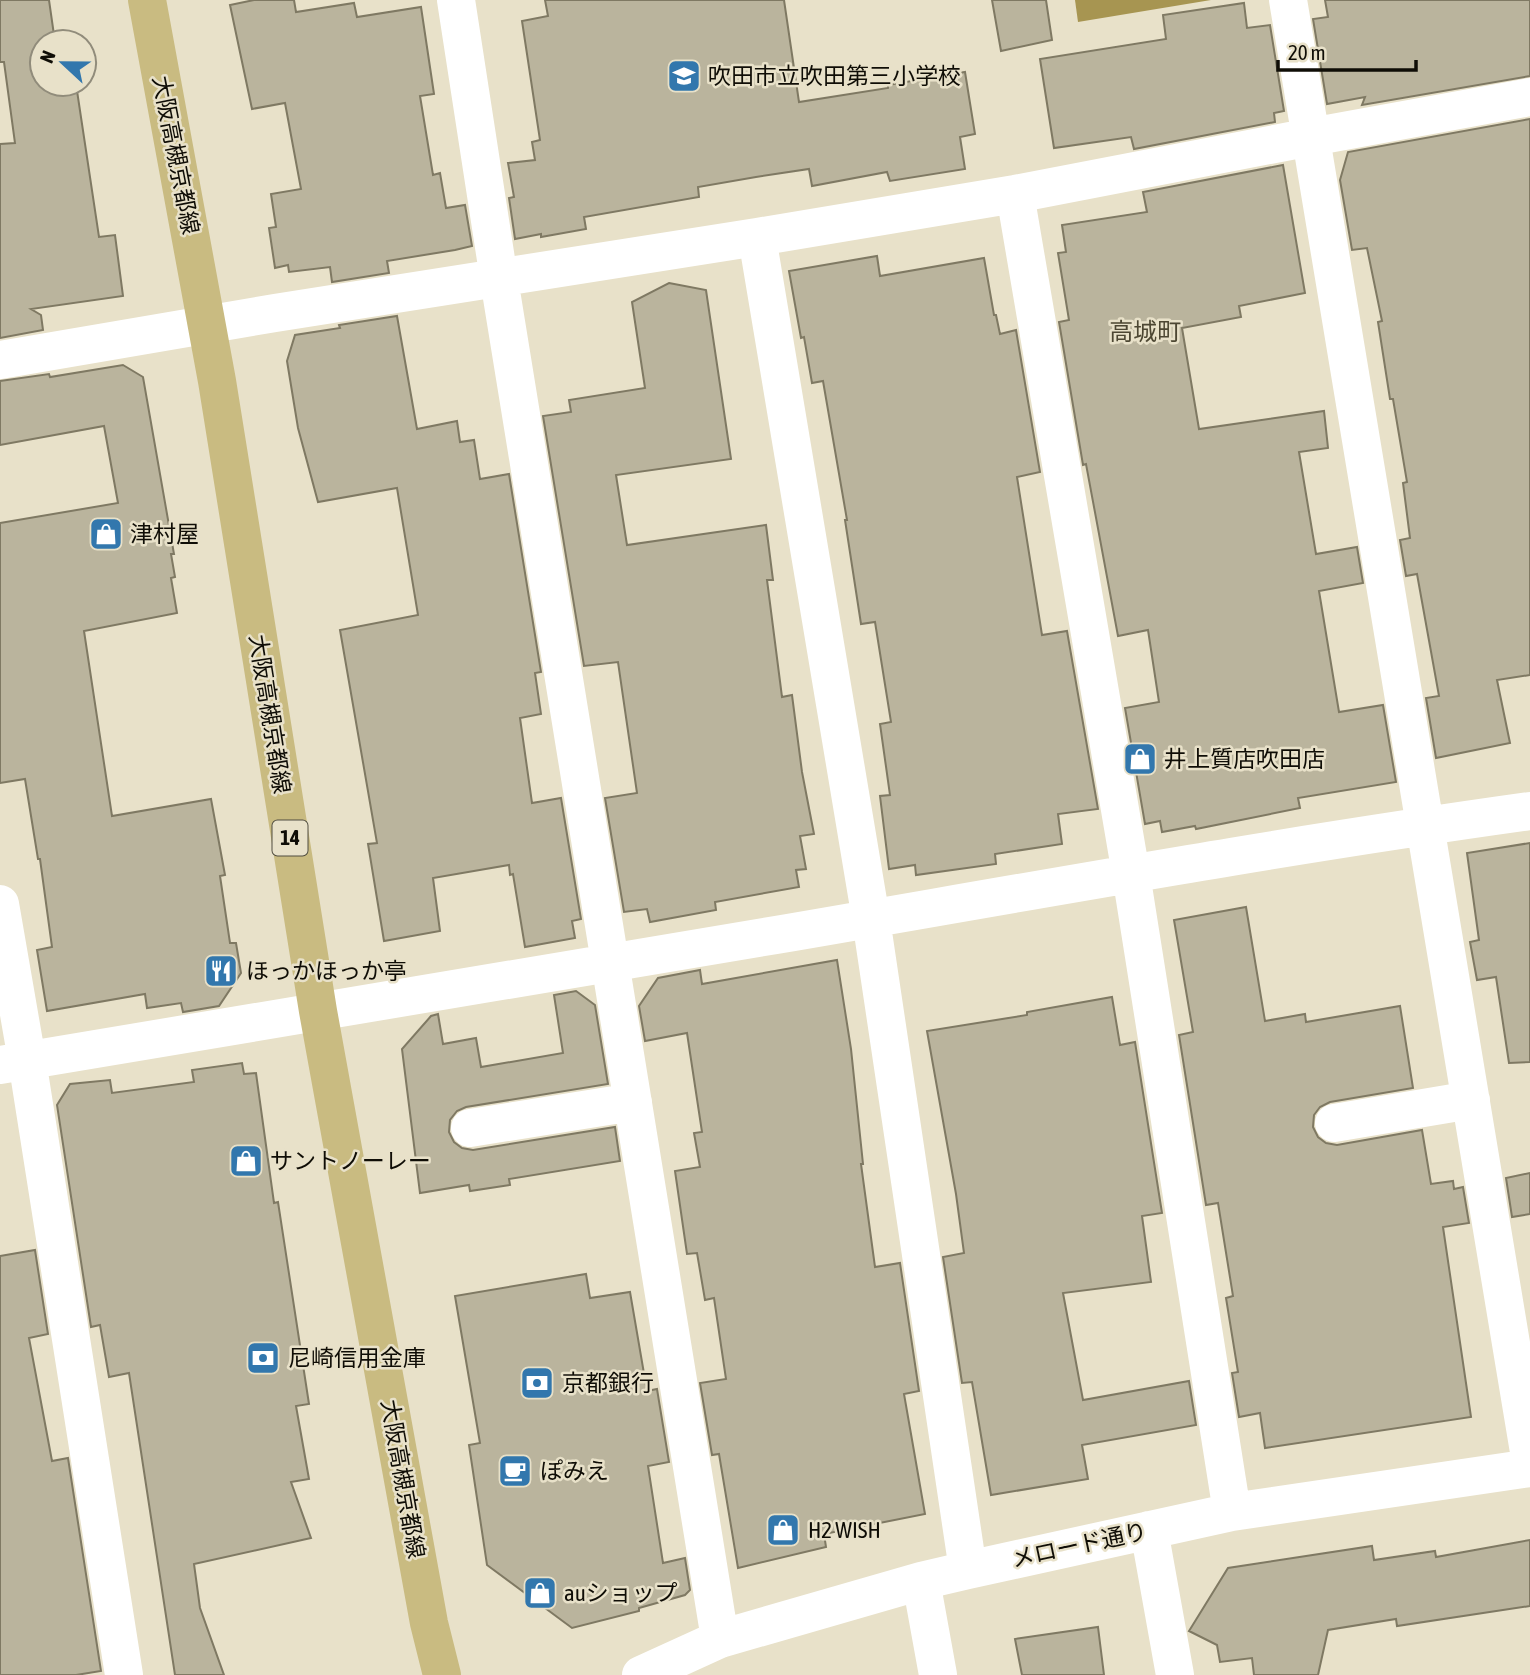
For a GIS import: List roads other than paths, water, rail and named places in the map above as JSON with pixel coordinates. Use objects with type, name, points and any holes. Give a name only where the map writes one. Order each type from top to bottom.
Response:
[{"type":"main road","name":"大阪高槻京都線","points":[[147,0],[208,325],[318,1011],[429,1623],[442,1675]]},
{"type":"street","points":[[456,0],[720,1639]]},
{"type":"street","points":[[1288,0],[1530,1458]]},
{"type":"street","points":[[0,360],[1015,194],[1530,97]]},
{"type":"street","points":[[1015,194],[1131,874],[1232,1513]]},
{"type":"street","points":[[757,237],[871,919],[968,1570]]},
{"type":"street","points":[[13,1062],[611,964],[1131,874],[1530,811]]},
{"type":"street","points":[[0,904],[13,1062],[124,1675]]},
{"type":"street","points":[[1334,1123],[1471,1100]]},
{"type":"street","points":[[470,1128],[633,1102]]},
{"type":"street","name":"メロード通り","points":[[640,1675],[720,1639],[968,1570],[1232,1513],[1530,1468]]},
{"type":"street","points":[[1149,1530],[1174,1675]]},
{"type":"street","points":[[921,1581],[938,1675]]},
{"type":"place","name":"吹田市立吹田第三小学校","points":[[684,76]]},
{"type":"place","name":"津村屋","points":[[106,534]]},
{"type":"place","name":"井上質店吹田店","points":[[1140,759]]},
{"type":"place","name":"ほっかほっか亭","points":[[221,971]]},
{"type":"place","name":"サントノーレー","points":[[246,1161]]},
{"type":"place","name":"尼崎信用金庫","points":[[263,1358]]},
{"type":"place","name":"京都銀行","points":[[537,1383]]},
{"type":"place","name":"ぽみえ","points":[[515,1471]]},
{"type":"place","name":"H2 WISH","points":[[783,1530]]},
{"type":"place","name":"auショップ","points":[[540,1593]]},
{"type":"district","name":"高城町","points":[[1145,332]]}]
